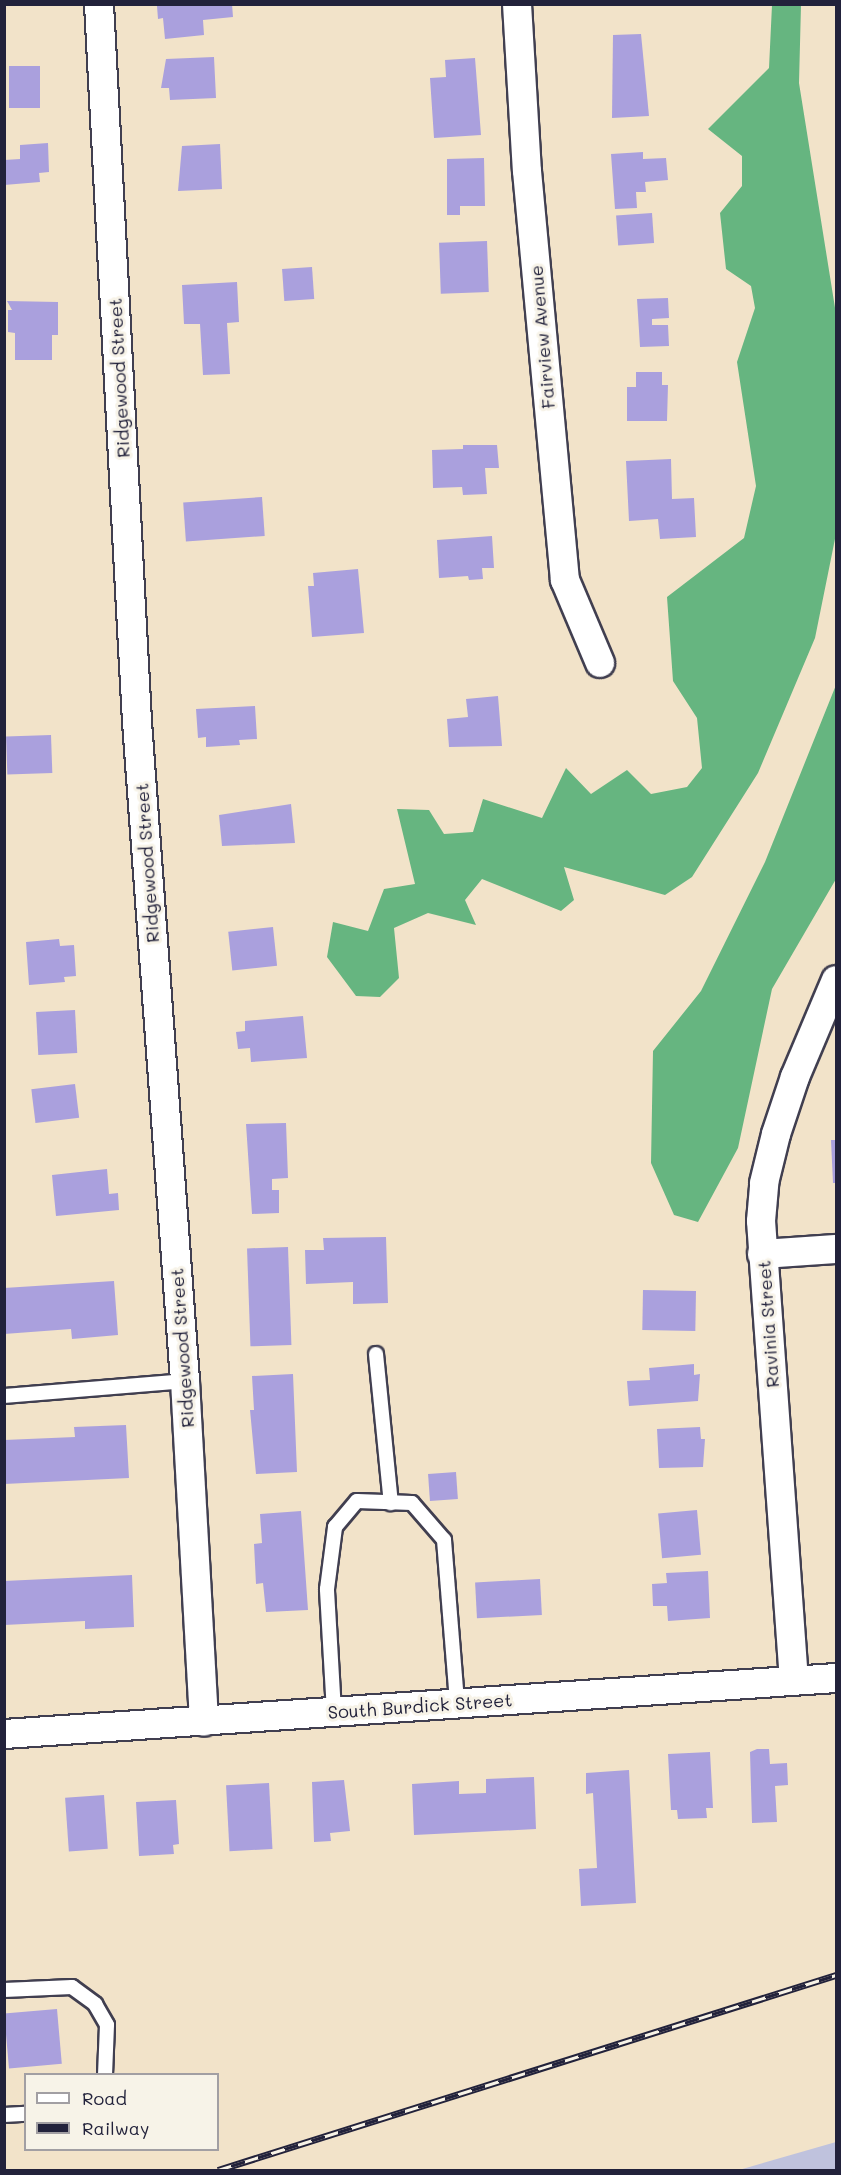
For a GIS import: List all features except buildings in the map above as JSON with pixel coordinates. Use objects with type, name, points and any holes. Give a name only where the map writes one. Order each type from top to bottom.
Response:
[{"type":"street","name":"Ridgewood Street","points":[[99,4],[137,722],[184,1381],[204,1721]]},
{"type":"street","name":"Fairview Avenue","points":[[517,4],[526,171],[565,580],[600,663]]},
{"type":"street","name":"Ravinia Street","points":[[794,1681],[762,1254],[764,1183],[776,1134],[795,1077],[837,980]]},
{"type":"street","points":[[762,1254],[837,1249]]},
{"type":"street","name":"South Burdick Street","points":[[4,1734],[837,1678]]},
{"type":"lane","points":[[376,1354],[391,1503]]},
{"type":"lane","points":[[4,1396],[184,1381]]},
{"type":"lane","points":[[334,1712],[327,1589],[335,1527],[357,1501],[412,1503],[444,1540],[457,1703]]},
{"type":"lane","points":[[4,1990],[72,1987],[95,2004],[107,2025],[105,2073]]},
{"type":"lane","points":[[4,2115],[24,2114]]},
{"type":"shaded area","points":[[836,2142],[836,2170],[739,2170]]},
{"type":"green space","points":[[772,5],[801,5],[799,83],[836,314],[836,534],[815,638],[758,773],[692,877],[665,895],[564,867],[574,900],[561,911],[482,879],[465,900],[476,925],[428,913],[394,928],[399,978],[380,997],[356,996],[327,957],[333,922],[368,931],[384,889],[415,884],[397,809],[429,810],[444,834],[473,832],[483,799],[542,818],[566,768],[591,794],[627,770],[651,794],[687,787],[702,768],[697,718],[673,681],[667,597],[744,538],[756,486],[737,362],[755,308],[751,286],[726,269],[720,213],[742,186],[742,156],[708,129],[769,68]]},
{"type":"green space","points":[[836,685],[836,879],[772,989],[738,1148],[698,1222],[674,1215],[651,1163],[653,1051],[701,991],[765,862]]},
{"type":"railway","points":[[218,2170],[836,1975]]}]
